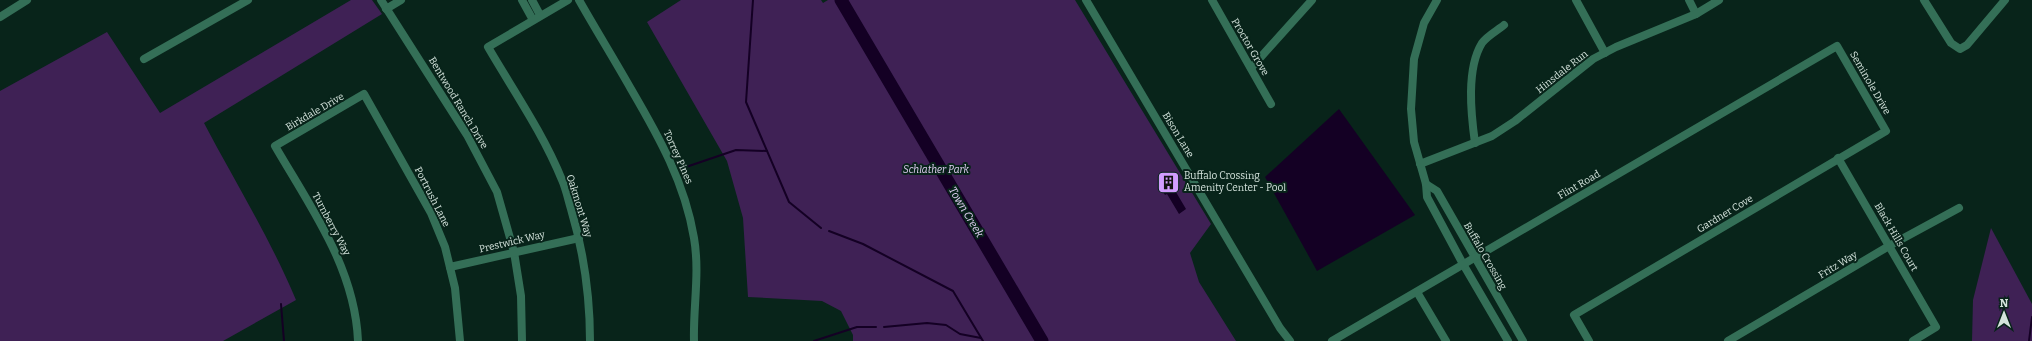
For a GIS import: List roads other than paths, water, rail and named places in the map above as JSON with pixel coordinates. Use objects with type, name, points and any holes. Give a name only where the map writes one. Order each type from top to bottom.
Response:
[{"type":"street","points":[[0,17],[27,0]]},
{"type":"street","points":[[144,59],[248,0]]},
{"type":"street","name":"Bentwood Ranch Drive","points":[[381,0],[467,135],[497,192],[514,252],[521,296],[522,341]]},
{"type":"street","points":[[386,9],[401,0]]},
{"type":"street","points":[[522,0],[533,20],[568,0]]},
{"type":"street","points":[[532,0],[540,15]]},
{"type":"street","name":"Torrey Pines","points":[[579,0],[654,128],[673,165],[688,206],[694,240],[697,281],[694,341]]},
{"type":"street","name":"Bison Lane","points":[[1086,0],[1280,328],[1290,341]]},
{"type":"street","name":"Proctor Grove","points":[[1212,0],[1271,104]]},
{"type":"street","points":[[1251,68],[1312,0]]},
{"type":"street","points":[[1437,0],[1424,23],[1414,58],[1411,109],[1414,142],[1426,184],[1427,198],[1463,264],[1508,341]]},
{"type":"street","points":[[1576,0],[1605,52]]},
{"type":"street","points":[[1689,0],[1696,14]]},
{"type":"street","name":"Hinsdale Run","points":[[1420,164],[1492,136],[1515,121],[1581,67],[1605,52],[1696,14],[1719,0]]},
{"type":"street","points":[[1924,0],[1951,43],[1960,49],[1967,45],[2005,0]]},
{"type":"street","name":"Oakmont Way","points":[[533,20],[488,47],[539,134],[562,180],[579,238],[586,272],[590,314],[590,341]]},
{"type":"street","points":[[1475,143],[1471,94],[1474,66],[1483,42],[1504,25]]},
{"type":"street","name":"Seminole Drive","points":[[1837,46],[1886,131]]},
{"type":"street","name":"Flint Road","points":[[1332,341],[1837,46]]},
{"type":"street","name":"Birkdale Drive","points":[[275,146],[364,94]]},
{"type":"street","name":"Portrush Lane","points":[[364,94],[432,213],[445,247],[455,288],[460,341]]},
{"type":"street","name":"Gardner Cove","points":[[1589,341],[1574,315],[1886,131]]},
{"type":"street","name":"Turnberry Way","points":[[275,146],[337,254],[351,294],[357,320],[358,341]]},
{"type":"street","name":"Black Hills Court","points":[[1838,158],[1936,327],[1913,341]]},
{"type":"street","name":"Buffalo Crossing","points":[[1426,184],[1437,191],[1474,258],[1523,341]]},
{"type":"street","name":"Fritz Way","points":[[1728,341],[1889,246],[1959,208]]},
{"type":"street","name":"Prestwick Way","points":[[450,267],[579,238]]},
{"type":"street","points":[[1417,292],[1446,341]]},
{"type":"waterway","points":[[753,0],[746,102],[789,202],[821,228]]},
{"type":"waterway","name":"Town Creek","points":[[841,0],[1042,341]]},
{"type":"waterway","points":[[686,167],[736,150],[767,151]]},
{"type":"waterway","points":[[829,231],[863,244],[953,291],[983,341]]},
{"type":"waterway","points":[[281,304],[284,341]]},
{"type":"waterway","points":[[2029,341],[2032,317]]},
{"type":"waterway","points":[[884,327],[927,323],[946,325],[960,334],[981,338]]},
{"type":"waterway","points":[[814,341],[857,327],[876,327]]},
{"type":"place","name":"Buffalo Crossing Amenity Center - Pool","points":[[1168,182]]},
{"type":"park label","name":"Schlather Park","points":[[936,170]]}]
